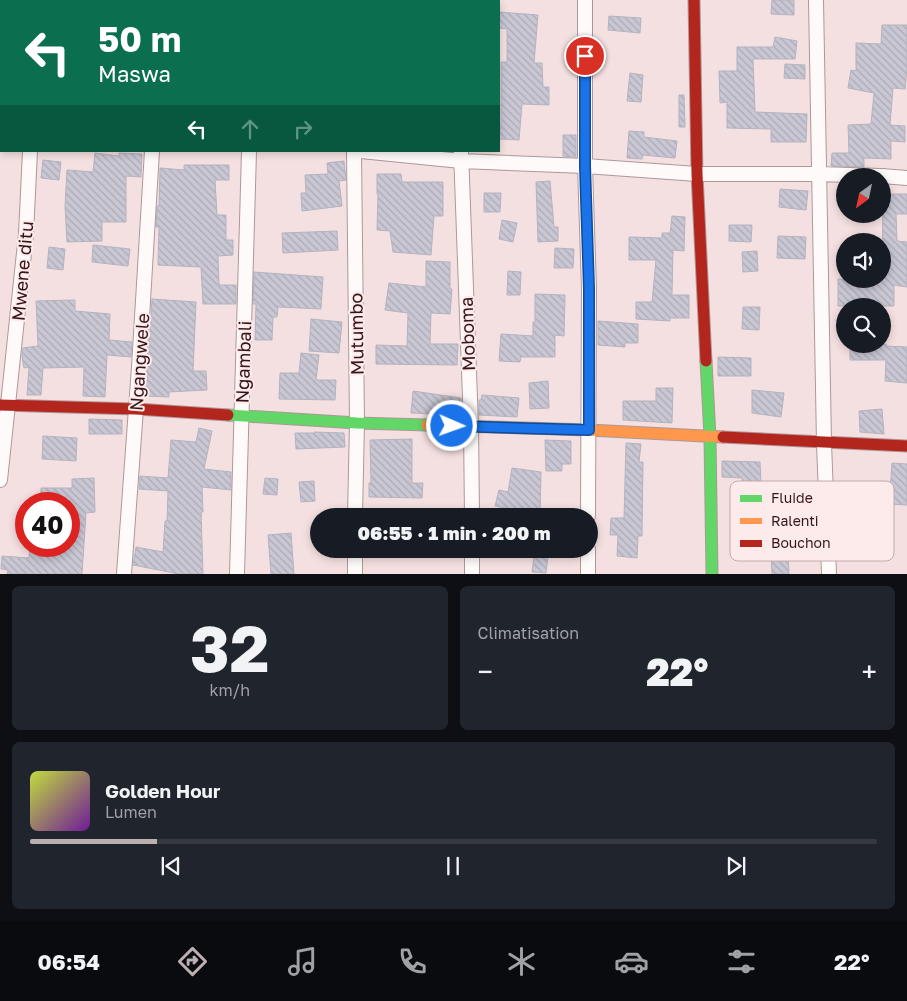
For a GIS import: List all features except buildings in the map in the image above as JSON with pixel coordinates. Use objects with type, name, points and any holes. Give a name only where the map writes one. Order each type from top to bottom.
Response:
[{"type":"street","points":[[585,0],[585,166],[589,289],[588,508]]},
{"type":"street","points":[[694,0],[697,174],[710,437],[712,574]]},
{"type":"street","points":[[816,0],[825,481]]},
{"type":"street","name":"Mwene ditu","points":[[0,480],[4,405],[26,234],[30,152]]},
{"type":"street","name":"Ngangwele","points":[[124,574],[152,152]]},
{"type":"street","name":"Ngambali","points":[[237,574],[249,152]]},
{"type":"street","name":"Mutumbo","points":[[354,152],[357,423],[355,508]]},
{"type":"street","points":[[381,152],[461,156],[697,174],[836,175]]},
{"type":"street","name":"Moboma","points":[[461,156],[471,426],[472,508]]},
{"type":"street","points":[[891,177],[907,178]]},
{"type":"street","points":[[4,405],[136,408],[357,423],[589,430],[907,446]]},
{"type":"street","points":[[355,558],[355,574]]},
{"type":"street","points":[[472,558],[472,574]]},
{"type":"street","points":[[588,558],[588,574]]},
{"type":"street","points":[[829,561],[829,574]]},
{"type":"traffic: fast","points":[[706,361],[710,437],[712,574]]},
{"type":"traffic: fast","points":[[228,415],[357,423],[427,425]]},
{"type":"traffic: slow","points":[[427,425],[589,430],[723,437]]},
{"type":"traffic: jam","points":[[694,0],[697,174],[706,361]]},
{"type":"traffic: jam","points":[[0,405],[136,409],[228,415]]},
{"type":"traffic: jam","points":[[723,437],[907,446]]},
{"type":"route","points":[[452,426],[589,430],[589,289],[585,166],[585,56]]}]
